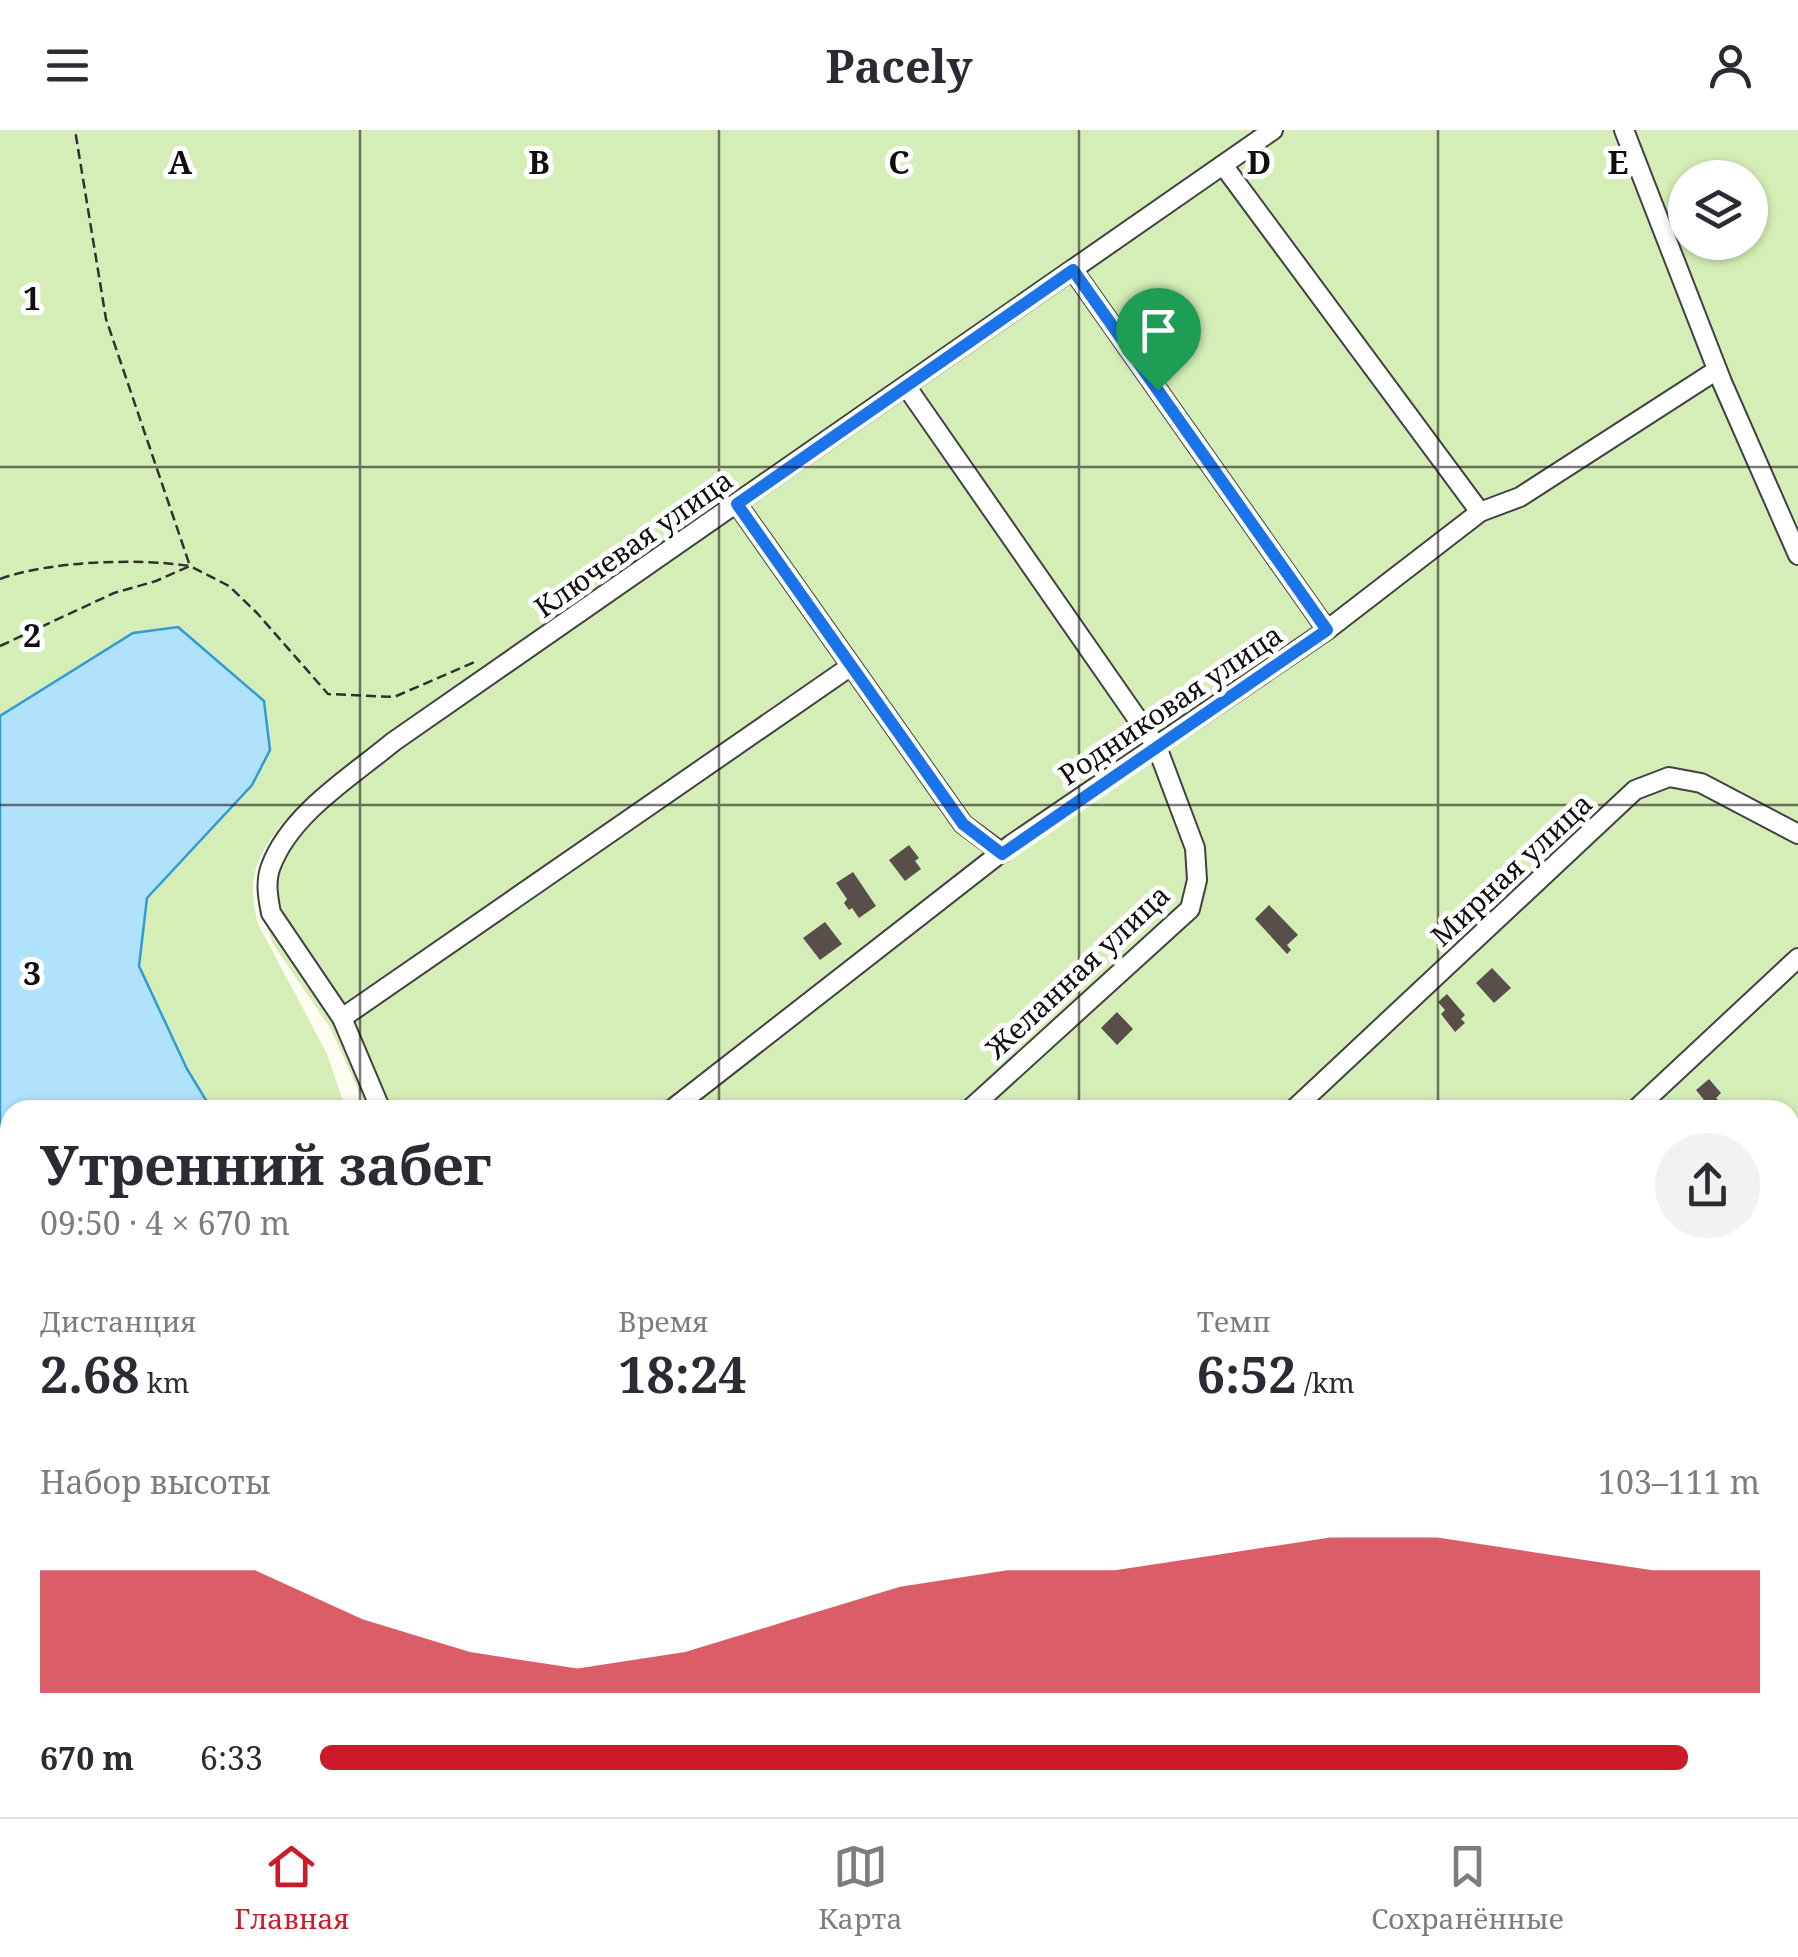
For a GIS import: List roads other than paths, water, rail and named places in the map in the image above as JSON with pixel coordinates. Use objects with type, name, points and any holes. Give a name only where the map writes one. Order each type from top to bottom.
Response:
[{"type":"street","name":"Ключевая улица","points":[[377,1100],[342,1018],[271,913],[267,892],[270,866],[299,820],[393,742],[1274,130]]},
{"type":"street","points":[[1624,130],[1717,370],[1798,555]]},
{"type":"street","points":[[1224,165],[1480,512]]},
{"type":"street","points":[[1073,270],[1327,630]]},
{"type":"street","name":"Родниковая улица","points":[[684,1100],[1002,854],[1327,630],[1480,512],[1520,498],[1717,370]]},
{"type":"street","name":"Желанная улица","points":[[906,386],[1157,746],[1194,848],[1196,880],[1190,909],[979,1100]]},
{"type":"street","points":[[737,504],[963,824],[1002,854]]},
{"type":"street","points":[[342,1018],[851,666]]},
{"type":"street","name":"Мирная улица","points":[[1304,1100],[1635,790],[1669,776],[1701,783],[1798,834]]},
{"type":"street","points":[[1646,1100],[1798,958]]},
{"type":"water","points":[[178,627],[264,701],[270,750],[252,785],[147,898],[139,966],[187,1069],[206,1100],[0,1100],[0,716],[133,633]]}]
